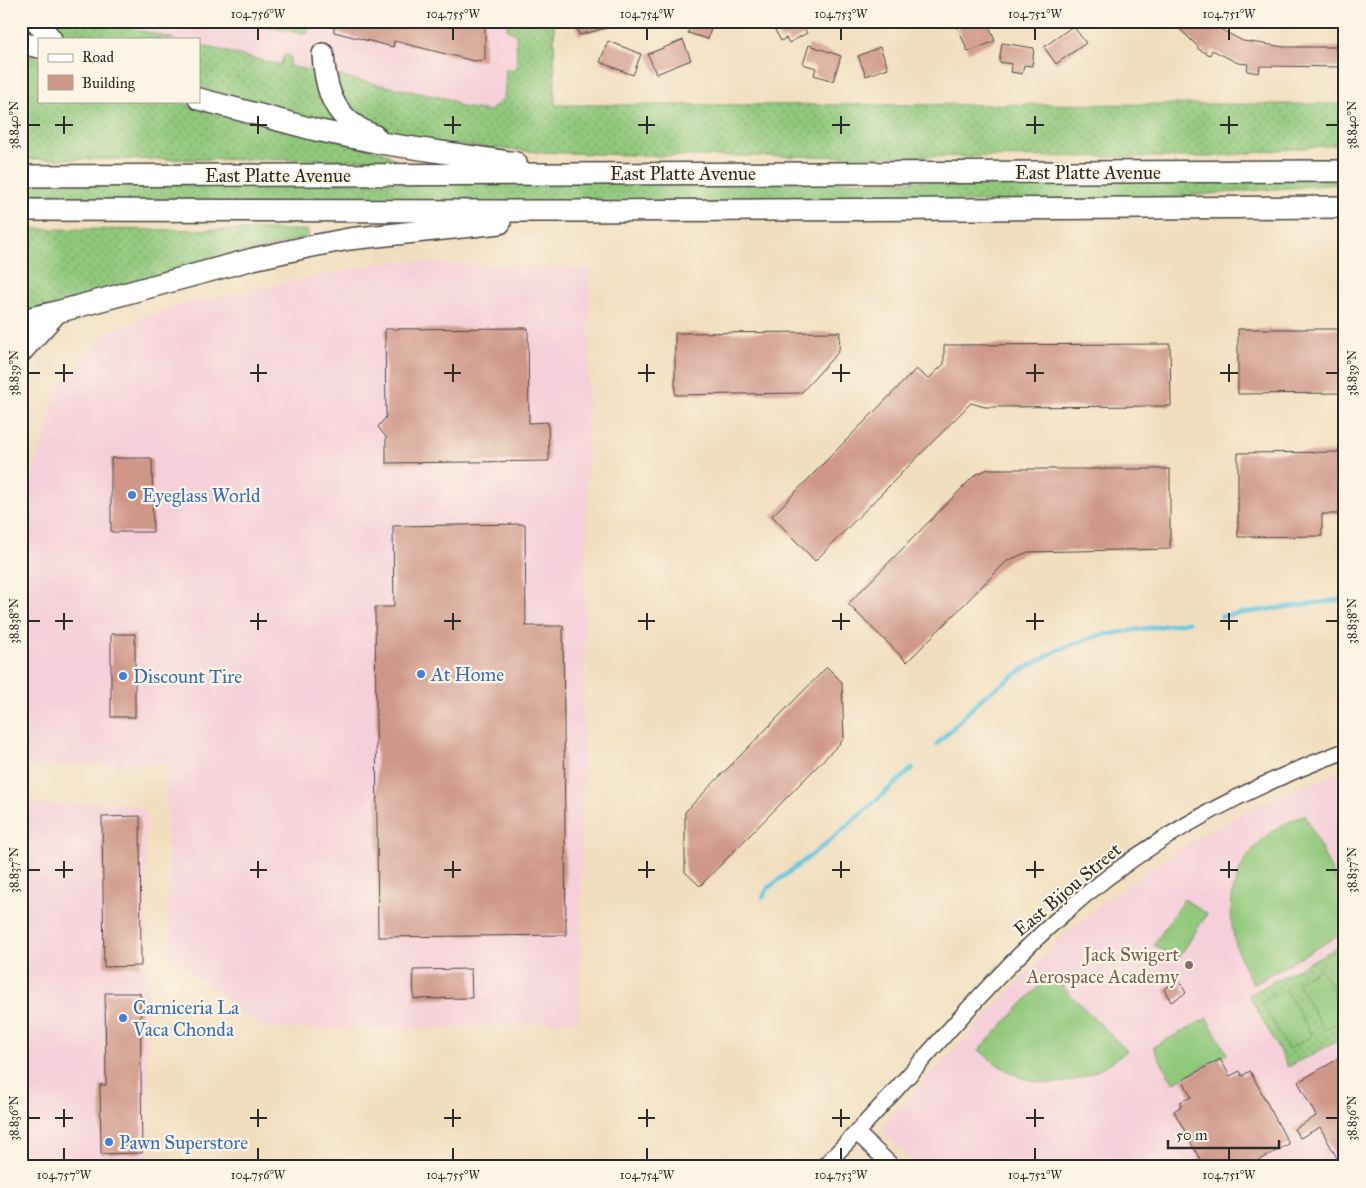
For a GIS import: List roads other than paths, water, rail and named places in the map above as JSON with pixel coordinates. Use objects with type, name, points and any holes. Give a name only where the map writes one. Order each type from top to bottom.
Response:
[{"type":"highway","points":[[36,21],[50,38]]},
{"type":"highway","points":[[21,43],[38,47]]},
{"type":"highway","points":[[323,54],[325,81],[329,94],[340,114],[368,133],[399,145]]},
{"type":"highway","points":[[200,100],[316,130],[399,145],[595,172]]},
{"type":"highway","name":"East Platte Avenue","points":[[21,176],[595,172],[1345,171]]},
{"type":"highway","name":"East Platte Avenue","points":[[21,210],[569,211],[1345,208]]},
{"type":"highway","points":[[21,320],[253,259],[306,247],[349,239],[518,221],[569,211]]},
{"type":"highway","points":[[21,352],[57,312]]},
{"type":"street","name":"East Bijou Street","points":[[823,1167],[857,1133],[1024,950],[1097,885],[1165,838],[1223,802],[1292,770],[1345,751]]},
{"type":"street","points":[[857,1133],[893,1167]]},
{"type":"waterway","points":[[1221,616],[1345,599]]},
{"type":"waterway","points":[[937,744],[982,698],[1022,670],[1058,650],[1097,636],[1188,622]]},
{"type":"waterway","points":[[763,897],[768,888],[825,845],[913,768]]},
{"type":"place","name":"Eyeglass World","points":[[132,495]]},
{"type":"place","name":"At Home","points":[[421,674]]},
{"type":"place","name":"Discount Tire","points":[[123,676]]},
{"type":"place","name":"Jack Swigert Aerospace Academy","points":[[1189,965]]},
{"type":"place","name":"Carniceria La Vaca Chonda","points":[[123,1018]]},
{"type":"place","name":"Pawn Superstore","points":[[109,1142]]}]
